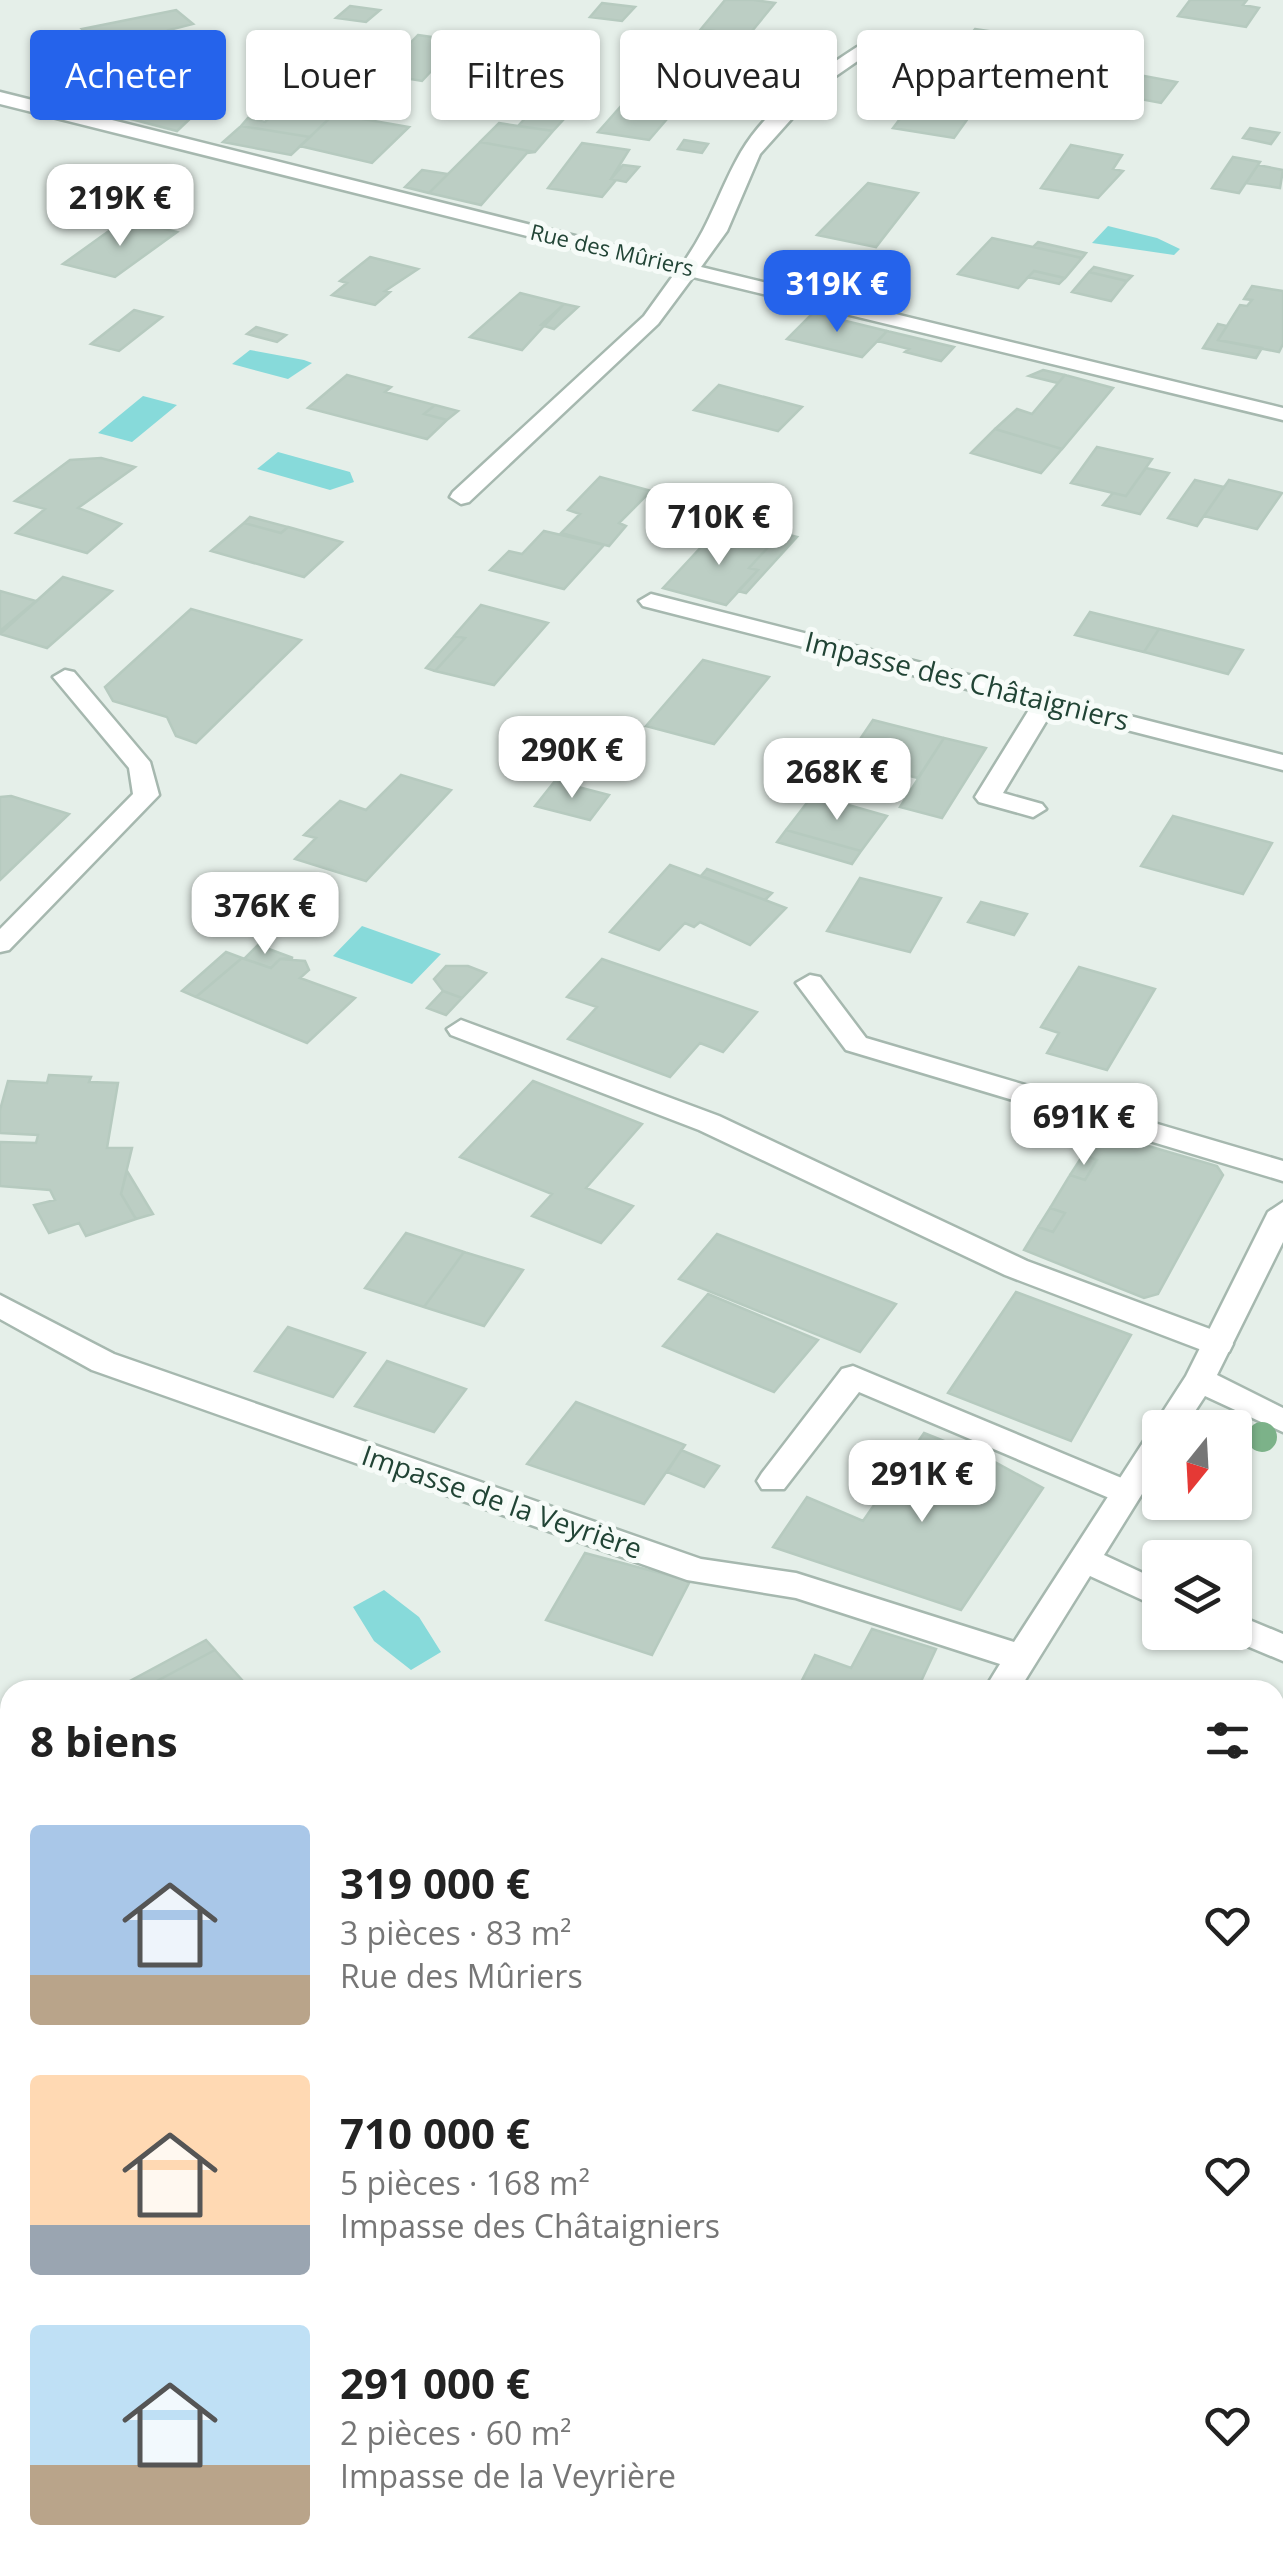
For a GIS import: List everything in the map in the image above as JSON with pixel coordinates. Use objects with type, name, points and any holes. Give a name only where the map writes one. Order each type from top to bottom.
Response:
[{"type":"street","points":[[461,497],[651,320],[717,231],[751,152],[814,82],[857,55]]},
{"type":"street","name":"Rue des Mûriers","points":[[0,98],[424,206],[1283,414]]},
{"type":"street","name":"Impasse des Châtaigniers","points":[[650,601],[1283,763]]},
{"type":"street","points":[[0,944],[146,795],[141,767],[65,678]]},
{"type":"street","points":[[1034,808],[988,797],[1048,700]]},
{"type":"street","points":[[810,983],[856,1044],[1283,1171]]},
{"type":"street","points":[[461,1029],[709,1123],[1016,1268],[1218,1344]]},
{"type":"street","points":[[1180,1410],[1218,1344],[1283,1212]]},
{"type":"street","name":"Impasse de la Veyrière","points":[[0,1306],[103,1362],[699,1571],[796,1586],[1018,1656]]},
{"type":"street","points":[[774,1481],[852,1377],[1126,1492]]},
{"type":"street","points":[[1199,1380],[1283,1421]]},
{"type":"street","points":[[1007,1680],[1018,1656],[1142,1467]]},
{"type":"street","points":[[1083,1559],[1142,1587]]},
{"type":"street","points":[[1252,1634],[1283,1648]]},
{"type":"water","points":[[1108,226],[1157,238],[1180,249],[1174,255],[1092,243]]},
{"type":"water","points":[[250,350],[312,363],[288,379],[232,364]]},
{"type":"water","points":[[143,396],[177,405],[132,442],[98,433]]},
{"type":"water","points":[[278,452],[350,472],[354,482],[330,490],[257,469]]},
{"type":"water","points":[[362,926],[441,954],[412,984],[333,956]]},
{"type":"water","points":[[384,1590],[419,1617],[441,1652],[411,1670],[374,1641],[353,1607]]},
{"type":"building","points":[[725,0],[775,3],[753,30],[701,29]]},
{"type":"building","points":[[1190,0],[1247,0],[1243,5],[1259,8],[1246,27],[1178,16]]},
{"type":"building","points":[[602,3],[635,7],[622,21],[590,17]]},
{"type":"building","points":[[350,6],[380,10],[366,22],[336,18]]},
{"type":"building","points":[[176,10],[193,24],[169,30],[82,29]]},
{"type":"building","points":[[418,35],[431,37],[431,71],[422,81],[411,79],[411,42]]},
{"type":"building","points":[[1144,76],[1177,82],[1161,103],[1144,100]]},
{"type":"building","points":[[620,107],[620,120],[666,120],[649,140],[598,132]]},
{"type":"building","points":[[134,120],[189,120],[177,131]]},
{"type":"building","points":[[246,120],[328,120],[310,137],[241,126]]},
{"type":"building","points":[[328,120],[369,120],[409,127],[372,163],[300,146]]},
{"type":"building","points":[[524,120],[563,120],[553,131],[518,126]]},
{"type":"building","points":[[899,120],[967,120],[954,138],[893,128]]},
{"type":"building","points":[[499,123],[553,131],[535,152],[480,142]]},
{"type":"building","points":[[241,126],[310,137],[291,155],[223,142]]},
{"type":"building","points":[[1250,128],[1279,133],[1271,144],[1243,138]]},
{"type":"building","points":[[684,140],[708,144],[702,153],[678,149]]},
{"type":"building","points":[[480,142],[535,152],[527,153],[481,205],[429,193]]},
{"type":"building","points":[[582,143],[629,150],[611,179],[616,180],[602,197],[548,188]]},
{"type":"building","points":[[1071,145],[1122,155],[1113,169],[1123,171],[1098,198],[1041,188]]},
{"type":"building","points":[[1233,157],[1260,162],[1239,193],[1212,188]]},
{"type":"building","points":[[623,165],[639,167],[626,182],[611,179]]},
{"type":"building","points":[[1258,165],[1283,170],[1280,188],[1246,183]]},
{"type":"building","points":[[422,170],[448,174],[429,193],[405,187]]},
{"type":"building","points":[[868,183],[918,193],[876,247],[817,235]]},
{"type":"building","points":[[141,223],[177,232],[115,277],[63,264],[113,228],[128,232]]},
{"type":"building","points":[[992,238],[1082,258],[1065,278],[1034,271],[1018,288],[958,274]]},
{"type":"building","points":[[1038,242],[1086,253],[1082,258],[1033,247]]},
{"type":"building","points":[[370,257],[418,269],[385,291],[390,292],[375,305],[332,295],[347,283],[340,281]]},
{"type":"building","points":[[880,259],[904,264],[894,277],[870,272]]},
{"type":"building","points":[[1094,267],[1132,276],[1127,281],[1089,272]]},
{"type":"building","points":[[1034,271],[1065,278],[1059,284],[1028,277]]},
{"type":"building","points":[[1089,272],[1127,281],[1111,301],[1072,292]]},
{"type":"building","points":[[1252,286],[1283,291],[1283,344],[1279,352],[1218,340],[1240,305],[1247,306],[1252,300],[1244,299]]},
{"type":"building","points":[[520,293],[564,304],[522,350],[470,337]]},
{"type":"building","points":[[564,304],[578,307],[554,329],[541,325]]},
{"type":"building","points":[[134,310],[162,317],[119,351],[91,344]]},
{"type":"building","points":[[813,313],[887,331],[862,357],[787,339]]},
{"type":"building","points":[[1218,324],[1227,326],[1218,340],[1262,348],[1256,358],[1203,348]]},
{"type":"building","points":[[256,327],[286,335],[277,342],[247,334]]},
{"type":"building","points":[[887,331],[954,347],[941,361],[878,341]]},
{"type":"building","points":[[1043,370],[1065,375],[1058,383],[1029,376]]},
{"type":"building","points":[[347,375],[391,387],[385,392],[435,405],[424,414],[447,420],[427,439],[308,408]]},
{"type":"building","points":[[1065,375],[1113,388],[1062,449],[995,429],[1017,409],[1032,414]]},
{"type":"building","points":[[719,385],[802,407],[778,431],[694,410]]},
{"type":"building","points":[[435,405],[458,411],[447,420],[424,414]]},
{"type":"building","points":[[995,429],[1062,449],[1041,473],[971,453]]},
{"type":"building","points":[[1097,447],[1152,459],[1126,496],[1071,483]]},
{"type":"building","points":[[101,458],[135,467],[78,508],[121,524],[87,553],[16,533],[45,509],[15,501],[70,460]]},
{"type":"building","points":[[1146,468],[1169,473],[1140,514],[1103,505],[1113,493],[1126,496]]},
{"type":"building","points":[[600,477],[651,491],[619,523],[626,526],[609,546],[561,533],[580,514],[568,510]]},
{"type":"building","points":[[1195,480],[1224,487],[1197,526],[1168,518]]},
{"type":"building","points":[[1229,480],[1282,493],[1257,529],[1204,516]]},
{"type":"building","points":[[250,517],[288,527],[281,533],[244,523]]},
{"type":"building","points":[[728,519],[797,537],[746,593],[738,591],[758,570],[749,568],[772,543],[718,529]]},
{"type":"building","points":[[244,523],[281,533],[288,527],[342,542],[304,577],[211,551]]},
{"type":"building","points":[[718,529],[772,543],[749,568],[758,570],[726,605],[663,588]]},
{"type":"building","points":[[544,531],[604,545],[564,589],[490,570],[509,551],[522,554]]},
{"type":"building","points":[[63,577],[112,591],[47,648],[0,634]]},
{"type":"building","points":[[0,591],[36,601],[0,631]]},
{"type":"building","points":[[481,605],[548,623],[494,685],[435,671],[465,638],[454,636]]},
{"type":"building","points":[[191,609],[301,640],[196,743],[176,736],[167,717],[113,701],[105,687]]},
{"type":"building","points":[[1090,612],[1159,629],[1144,652],[1075,635]]},
{"type":"building","points":[[1159,629],[1243,650],[1228,674],[1144,652]]},
{"type":"building","points":[[454,636],[465,638],[435,671],[426,668]]},
{"type":"building","points":[[703,660],[769,677],[714,744],[646,726]]},
{"type":"building","points":[[873,720],[944,738],[918,778],[846,760]]},
{"type":"building","points":[[591,732],[621,740],[602,765],[572,758]]},
{"type":"building","points":[[944,738],[986,748],[942,818],[900,807]]},
{"type":"building","points":[[401,775],[451,790],[366,881],[295,859],[316,838],[304,835],[340,801],[366,810]]},
{"type":"building","points":[[555,781],[609,795],[590,820],[535,806]]},
{"type":"building","points":[[813,795],[887,816],[861,851],[786,830]]},
{"type":"building","points":[[11,796],[69,814],[0,880],[0,797]]},
{"type":"building","points":[[1173,816],[1272,843],[1243,894],[1141,866]]},
{"type":"building","points":[[786,830],[861,851],[852,864],[777,842]]},
{"type":"building","points":[[670,865],[786,908],[750,945],[700,922],[694,927],[685,923],[659,950],[610,932]]},
{"type":"building","points":[[707,869],[772,893],[765,900],[701,876]]},
{"type":"building","points":[[860,878],[941,898],[910,952],[827,931]]},
{"type":"building","points":[[981,902],[1027,914],[1014,935],[968,922]]},
{"type":"building","points":[[258,945],[293,958],[280,959],[271,968],[244,959]]},
{"type":"building","points":[[226,952],[242,958],[196,997],[182,991]]},
{"type":"building","points":[[242,958],[271,968],[280,959],[305,961],[309,970],[300,978],[355,998],[307,1043],[196,997]]},
{"type":"building","points":[[602,959],[757,1012],[723,1052],[700,1043],[670,1077],[568,1039],[597,1007],[567,997]]},
{"type":"building","points":[[446,966],[468,966],[486,973],[462,998],[443,991],[434,979]]},
{"type":"building","points":[[1079,967],[1155,989],[1107,1070],[1047,1053],[1059,1033],[1041,1027]]},
{"type":"building","points":[[443,991],[462,998],[446,1015],[427,1008]]},
{"type":"building","points":[[49,1075],[118,1083],[107,1148],[132,1148],[121,1194],[136,1219],[86,1236],[79,1223],[49,1233],[34,1205],[55,1200],[50,1190],[0,1186],[0,1142],[36,1143],[38,1135],[0,1133],[0,1110],[8,1081],[47,1083]]},
{"type":"building","points":[[533,1081],[642,1124],[586,1188],[633,1206],[601,1243],[532,1216],[552,1194],[460,1157]]},
{"type":"building","points":[[1097,1131],[1217,1166],[1223,1175],[1158,1294],[1144,1298],[1024,1250],[1038,1227],[1053,1232],[1065,1213],[1050,1208],[1070,1175],[1085,1180],[1097,1160],[1083,1155]]},
{"type":"building","points":[[1083,1155],[1097,1160],[1085,1180],[1070,1175]]},
{"type":"building","points":[[127,1171],[153,1214],[136,1219],[121,1194]]},
{"type":"building","points":[[1050,1208],[1065,1213],[1053,1232],[1038,1227]]},
{"type":"building","points":[[406,1233],[464,1252],[424,1307],[365,1288]]},
{"type":"building","points":[[717,1234],[896,1304],[860,1352],[679,1279]]},
{"type":"building","points":[[464,1252],[523,1270],[484,1326],[424,1307]]},
{"type":"building","points":[[1016,1292],[1131,1335],[1071,1441],[948,1393]]},
{"type":"building","points":[[708,1294],[818,1340],[774,1392],[663,1346]]},
{"type":"building","points":[[288,1327],[365,1353],[333,1397],[255,1371]]},
{"type":"building","points":[[387,1361],[466,1389],[434,1432],[355,1406]]},
{"type":"building","points":[[576,1402],[685,1445],[644,1504],[527,1464]]},
{"type":"building","points":[[924,1433],[989,1459],[1043,1488],[961,1610],[773,1547],[807,1497],[863,1521]]},
{"type":"building","points":[[681,1450],[719,1466],[704,1487],[667,1472]]},
{"type":"building","points":[[585,1553],[690,1581],[652,1655],[546,1620]]},
{"type":"building","points":[[872,1629],[936,1649],[922,1680],[802,1680],[815,1655],[851,1668]]},
{"type":"building","points":[[206,1640],[215,1650],[159,1680],[132,1680]]},
{"type":"building","points":[[215,1650],[242,1680],[159,1680]]}]
